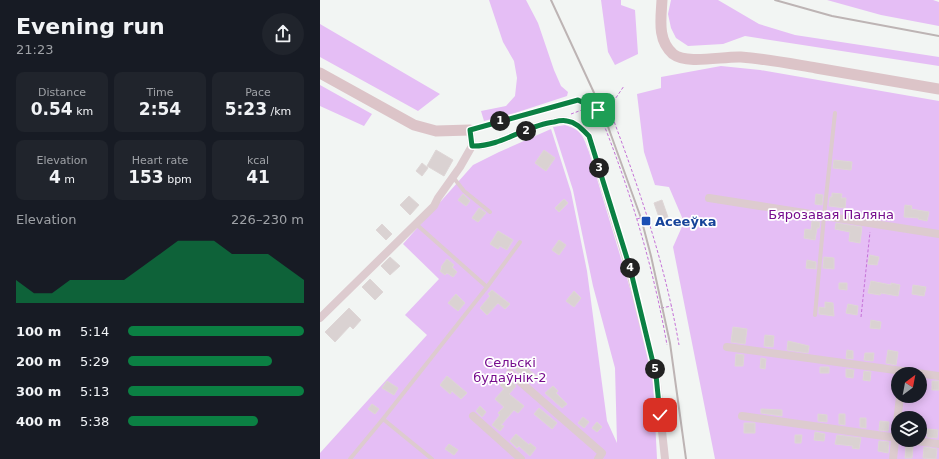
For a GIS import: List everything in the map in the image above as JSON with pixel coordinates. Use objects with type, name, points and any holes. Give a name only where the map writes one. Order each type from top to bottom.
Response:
[{"type":"street","points":[[662,0],[661,31],[666,46],[674,54],[683,59],[690,60],[728,57],[760,59],[939,89]]},
{"type":"street","points":[[320,73],[414,125],[436,130],[470,130],[472,146],[434,206],[320,318]]},
{"type":"street","points":[[472,146],[493,143],[546,123],[566,120],[578,125],[589,136],[630,268],[656,375],[665,459]]},
{"type":"street","points":[[709,198],[939,234]]},
{"type":"street","points":[[727,347],[891,370]]},
{"type":"street","points":[[510,373],[602,453],[598,459]]},
{"type":"street","points":[[927,375],[939,376]]},
{"type":"street","points":[[472,416],[521,459]]},
{"type":"street","points":[[742,416],[891,437]]},
{"type":"street","points":[[927,442],[939,444]]},
{"type":"street","points":[[893,459],[895,447]]},
{"type":"lane","points":[[470,130],[578,100]]},
{"type":"lane","points":[[815,315],[835,113]]},
{"type":"lane","points":[[452,177],[464,191],[490,212]]},
{"type":"lane","points":[[416,224],[487,287]]},
{"type":"lane","points":[[350,459],[487,287],[520,242]]},
{"type":"lane","points":[[383,419],[432,459]]},
{"type":"path","points":[[578,100],[598,110],[609,108],[624,86]]},
{"type":"path","points":[[609,108],[633,170],[648,216],[673,306],[679,344]]},
{"type":"path","points":[[598,110],[618,162],[636,219],[660,308],[667,345]]},
{"type":"path","points":[[636,219],[648,216]]},
{"type":"path","points":[[861,317],[871,223]]},
{"type":"path","points":[[660,308],[673,306]]},
{"type":"green space","points":[[489,0],[526,0],[538,23],[561,86],[568,92],[567,96],[515,113],[484,121],[481,111],[506,106],[515,96],[517,78],[514,61],[503,42]]},
{"type":"green space","points":[[601,0],[621,0],[621,5],[635,10],[638,54],[615,65],[608,52]]},
{"type":"green space","points":[[671,0],[718,0],[759,24],[795,35],[939,57],[939,66],[745,36],[723,44],[688,46],[676,38],[671,28],[668,14]]},
{"type":"green space","points":[[827,0],[933,0],[939,2],[939,26],[881,15]]},
{"type":"green space","points":[[320,24],[440,94],[418,111],[320,57]]},
{"type":"green space","name":"Бярозавая Паляна","points":[[721,66],[760,70],[939,101],[939,459],[715,459],[673,247],[684,222],[669,187],[655,185],[644,152],[637,94],[661,88],[661,77]]},
{"type":"green space","points":[[320,85],[372,114],[364,126],[320,106]]},
{"type":"green space","name":"Сельскі будаўнік-2","points":[[565,125],[575,129],[581,134],[589,152],[632,295],[653,380],[657,459],[320,459],[320,453],[427,335],[405,315],[439,279],[403,244],[473,165],[551,129],[571,192],[587,271],[607,421],[617,443],[615,368],[593,286],[573,190],[553,127]]},
{"type":"building","points":[[436,150],[453,160],[444,176],[427,166]]},
{"type":"building","points":[[544,150],[555,158],[546,171],[535,163]]},
{"type":"building","points":[[834,160],[852,162],[851,170],[833,168]]},
{"type":"building","points":[[422,163],[428,168],[422,176],[416,171]]},
{"type":"building","points":[[832,193],[842,194],[841,198],[846,198],[845,208],[829,206]]},
{"type":"building","points":[[463,194],[470,201],[466,206],[458,200]]},
{"type":"building","points":[[816,194],[823,195],[822,205],[815,204]]},
{"type":"building","points":[[409,196],[419,205],[410,215],[400,205]]},
{"type":"building","points":[[564,199],[568,203],[559,212],[555,208]]},
{"type":"building","points":[[662,200],[670,223],[662,226],[654,203]]},
{"type":"building","points":[[905,205],[912,206],[911,209],[929,212],[927,221],[918,219],[919,218],[904,217]]},
{"type":"building","points":[[479,208],[486,213],[478,222],[472,218]]},
{"type":"building","points":[[812,221],[820,222],[819,228],[817,228],[815,240],[804,238],[805,229],[811,230]]},
{"type":"building","points":[[836,223],[862,227],[860,243],[849,241],[850,232],[835,229]]},
{"type":"building","points":[[382,224],[392,234],[386,240],[376,230]]},
{"type":"building","points":[[498,231],[513,240],[507,250],[500,246],[498,249],[490,244]]},
{"type":"building","points":[[559,240],[566,245],[559,255],[552,250]]},
{"type":"building","points":[[870,255],[879,257],[877,265],[868,264]]},
{"type":"building","points":[[390,257],[400,266],[390,275],[381,266]]},
{"type":"building","points":[[824,257],[834,258],[834,269],[823,268]]},
{"type":"building","points":[[447,259],[454,265],[452,267],[457,272],[453,277],[447,273],[445,275],[440,271]]},
{"type":"building","points":[[807,260],[816,262],[816,269],[806,268]]},
{"type":"building","points":[[370,279],[383,292],[375,300],[362,287]]},
{"type":"building","points":[[871,281],[891,285],[891,283],[900,285],[898,296],[881,293],[880,295],[868,293]]},
{"type":"building","points":[[839,283],[847,283],[847,290],[839,289]]},
{"type":"building","points":[[913,285],[926,287],[924,296],[912,294]]},
{"type":"building","points":[[492,290],[510,304],[505,309],[498,303],[487,315],[480,308],[490,296],[488,294]]},
{"type":"building","points":[[574,291],[581,298],[574,307],[566,301]]},
{"type":"building","points":[[456,294],[465,303],[458,311],[448,303]]},
{"type":"building","points":[[825,302],[833,303],[834,316],[819,314],[819,307],[825,308]]},
{"type":"building","points":[[848,304],[858,306],[857,315],[846,313]]},
{"type":"building","points":[[349,308],[361,320],[353,329],[350,326],[335,342],[325,332]]},
{"type":"building","points":[[871,320],[881,322],[880,329],[870,328]]},
{"type":"building","points":[[733,327],[747,329],[745,344],[731,342]]},
{"type":"building","points":[[765,335],[774,336],[773,347],[764,346]]},
{"type":"building","points":[[788,341],[809,346],[808,353],[787,350]]},
{"type":"building","points":[[847,350],[853,351],[853,359],[846,358]]},
{"type":"building","points":[[888,350],[898,352],[896,365],[886,363]]},
{"type":"building","points":[[865,353],[874,353],[873,361],[864,360]]},
{"type":"building","points":[[736,354],[744,355],[743,366],[735,366]]},
{"type":"building","points":[[761,358],[766,359],[765,369],[760,368]]},
{"type":"building","points":[[520,363],[538,377],[533,383],[515,370]]},
{"type":"building","points":[[820,367],[829,367],[829,373],[820,373]]},
{"type":"building","points":[[846,369],[854,370],[853,378],[846,377]]},
{"type":"building","points":[[864,371],[871,372],[870,381],[863,380]]},
{"type":"building","points":[[447,376],[467,393],[461,399],[452,391],[450,394],[440,385]]},
{"type":"building","points":[[507,377],[516,386],[509,394],[524,406],[518,413],[514,410],[501,425],[504,426],[500,431],[492,425],[500,415],[498,413],[504,407],[495,399],[504,389],[500,385]]},
{"type":"building","points":[[387,381],[398,388],[394,395],[382,388]]},
{"type":"building","points":[[932,381],[939,381],[939,390],[932,390]]},
{"type":"building","points":[[553,386],[558,391],[556,393],[567,404],[562,408],[545,393]]},
{"type":"building","points":[[372,404],[379,409],[375,414],[368,409]]},
{"type":"building","points":[[480,406],[486,412],[482,417],[476,411]]},
{"type":"building","points":[[539,408],[557,423],[552,429],[534,414]]},
{"type":"building","points":[[761,409],[782,410],[782,416],[761,413]]},
{"type":"building","points":[[818,414],[827,415],[827,422],[818,421]]},
{"type":"building","points":[[839,414],[845,414],[845,425],[839,424]]},
{"type":"building","points":[[583,417],[589,422],[584,428],[578,423]]},
{"type":"building","points":[[860,418],[866,418],[866,428],[860,427]]},
{"type":"building","points":[[880,421],[889,422],[888,431],[879,430]]},
{"type":"building","points":[[597,422],[602,427],[597,432],[592,428]]},
{"type":"building","points":[[744,423],[755,423],[755,433],[744,433]]},
{"type":"building","points":[[927,429],[938,430],[937,438],[927,437]]},
{"type":"building","points":[[815,432],[825,434],[824,441],[814,440]]},
{"type":"building","points":[[516,434],[529,445],[530,443],[536,448],[530,456],[519,446],[517,448],[510,441]]},
{"type":"building","points":[[795,435],[802,435],[801,443],[795,443]]},
{"type":"building","points":[[837,435],[861,438],[859,449],[852,448],[853,446],[835,444]]},
{"type":"building","points":[[879,441],[889,442],[888,453],[878,451]]},
{"type":"building","points":[[449,444],[458,450],[454,455],[445,449]]},
{"type":"building","points":[[906,447],[913,447],[912,458],[905,458]]},
{"type":"building","points":[[924,447],[937,449],[936,459],[923,458]]},
{"type":"railway","points":[[551,0],[602,110],[641,218],[670,343],[686,459]]},
{"type":"railway","points":[[775,0],[832,16],[939,36]]},
{"type":"place","name":"Асееўка","points":[[646,221]]},
{"type":"route","points":[[598,110],[578,100],[470,130],[472,146],[493,143],[546,123],[566,120],[578,125],[589,136],[630,268],[656,375],[660,415]]}]
